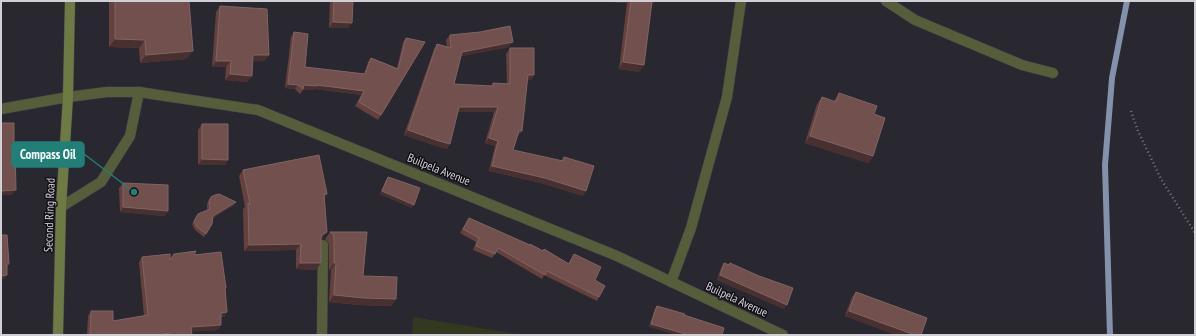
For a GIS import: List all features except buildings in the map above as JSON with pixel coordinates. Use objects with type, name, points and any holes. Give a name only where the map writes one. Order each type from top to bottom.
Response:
[{"type":"main road","name":"Second Ring Road","points":[[58,335],[61,207],[68,97],[70,1]]},
{"type":"street","points":[[671,282],[691,228],[727,97],[741,1]]},
{"type":"street","points":[[886,1],[915,20],[1022,65],[1053,73]]},
{"type":"street","name":"Builpela Avenue","points":[[1,109],[68,97],[107,92],[138,92],[258,110],[617,256],[783,335]]},
{"type":"street","points":[[61,207],[101,182],[130,136],[138,92]]},
{"type":"street","points":[[322,335],[323,245]]},
{"type":"path","points":[[1131,111],[1138,131],[1161,178],[1195,233]]},
{"type":"green space","points":[[413,317],[524,335],[412,335]]},
{"type":"waterway","points":[[1110,335],[1105,165],[1112,78],[1127,1]]},
{"type":"place","name":"Compass Oil","points":[[134,192]]}]
